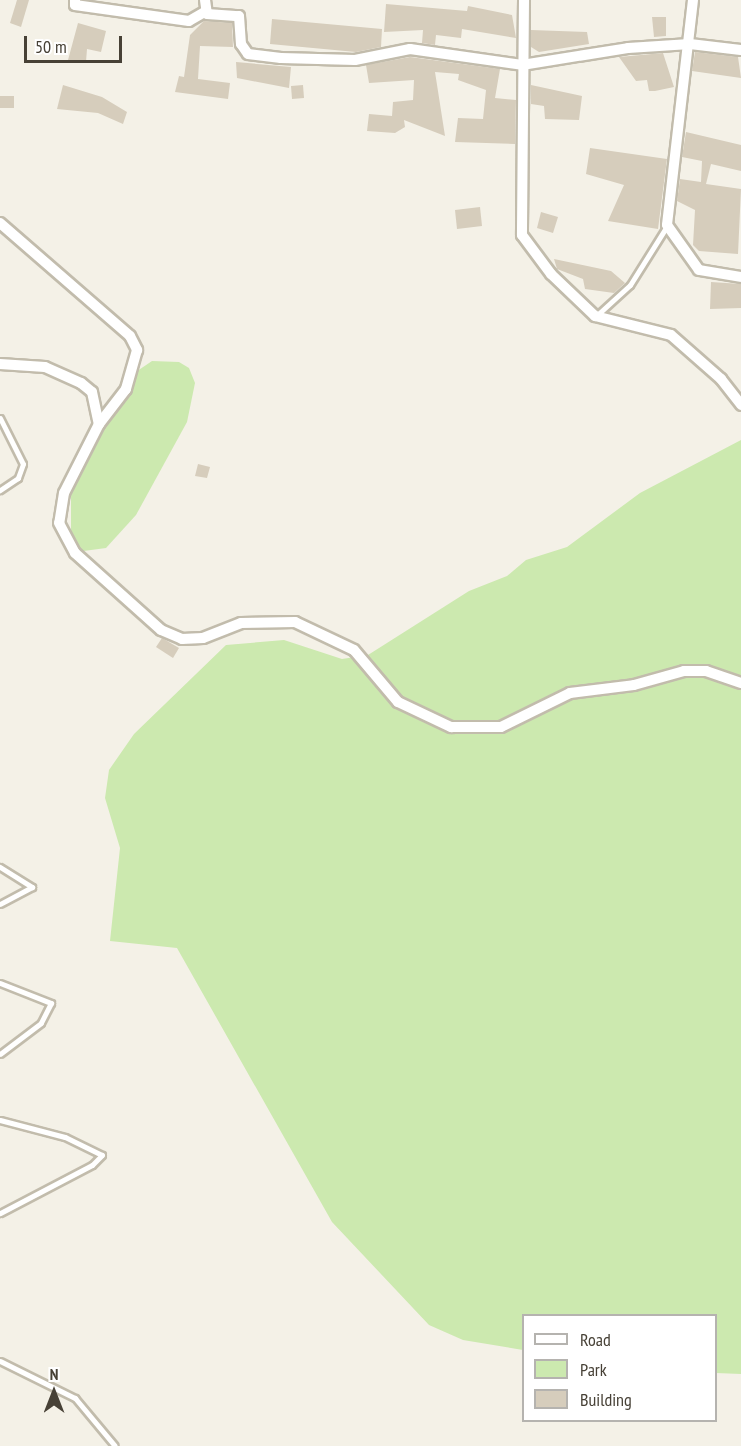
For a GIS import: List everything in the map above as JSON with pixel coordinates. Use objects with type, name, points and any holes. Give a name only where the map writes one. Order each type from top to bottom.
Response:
[{"type":"street","points":[[75,0],[75,5],[189,21],[206,12],[239,16],[241,44],[248,54],[354,60],[410,49],[522,64],[690,44],[741,50]]},
{"type":"street","points":[[204,0],[206,12]]},
{"type":"street","points":[[524,0],[522,236],[551,274],[595,316],[671,335],[721,378],[741,405]]},
{"type":"street","points":[[693,0],[690,44],[667,225],[699,270],[741,277]]},
{"type":"street","points":[[0,223],[134,343],[136,369],[99,424],[64,493],[59,523],[75,553],[161,630],[182,639],[203,638],[241,623],[295,622],[354,650],[398,702],[452,727],[501,727],[570,693],[634,685],[684,671],[706,670],[741,683]]},
{"type":"street","points":[[0,364],[45,367],[81,383],[92,392],[99,424]]},
{"type":"lane","points":[[595,316],[630,285],[667,225]]},
{"type":"lane","points":[[0,418],[23,471],[0,490]]},
{"type":"lane","points":[[0,867],[32,887],[0,904]]},
{"type":"lane","points":[[0,983],[51,1003],[40,1023],[0,1054]]},
{"type":"lane","points":[[0,1120],[65,1137],[102,1155],[92,1166],[0,1213]]},
{"type":"lane","points":[[0,1361],[75,1398],[116,1446]]},
{"type":"green space","points":[[152,361],[179,362],[189,368],[195,383],[187,422],[136,515],[106,548],[76,552],[71,549],[71,490],[121,382]]},
{"type":"green space","points":[[741,440],[741,1374],[717,1373],[717,1314],[522,1314],[522,1350],[463,1340],[429,1325],[332,1222],[177,948],[110,941],[120,848],[105,798],[109,770],[134,734],[226,645],[284,640],[342,659],[368,655],[469,591],[507,576],[526,560],[567,547],[640,493]]},
{"type":"building","points":[[17,0],[29,0],[21,27],[10,23]]},
{"type":"building","points":[[386,4],[467,11],[468,6],[512,15],[516,38],[462,29],[461,38],[436,35],[435,45],[422,43],[423,30],[384,32]]},
{"type":"building","points":[[652,17],[666,17],[666,36],[654,37]]},
{"type":"building","points":[[272,19],[382,29],[381,47],[356,52],[270,44]]},
{"type":"building","points":[[204,21],[232,23],[233,47],[200,46],[198,79],[230,83],[228,99],[175,92],[179,76],[184,77],[190,35]]},
{"type":"building","points":[[78,23],[106,31],[101,52],[87,49],[86,62],[68,60]]},
{"type":"building","points":[[531,30],[587,32],[589,44],[539,52],[531,47]]},
{"type":"building","points":[[695,52],[738,57],[741,78],[692,71]]},
{"type":"building","points":[[663,53],[674,87],[655,91],[649,91],[647,80],[636,81],[619,57]]},
{"type":"building","points":[[410,57],[500,69],[495,98],[516,100],[515,144],[455,142],[458,118],[483,119],[486,90],[458,80],[459,74],[435,72],[445,136],[404,120],[405,127],[395,133],[367,131],[369,114],[392,116],[393,102],[413,100],[414,80],[369,83],[366,65]]},
{"type":"building","points":[[236,62],[291,67],[289,88],[237,78]]},
{"type":"building","points":[[63,85],[102,97],[127,112],[123,124],[98,113],[57,109]]},
{"type":"building","points":[[303,85],[304,98],[292,99],[291,86]]},
{"type":"building","points":[[531,85],[582,96],[579,120],[545,119],[544,106],[531,104]]},
{"type":"building","points":[[0,96],[14,96],[14,108],[0,108]]},
{"type":"building","points":[[686,132],[741,145],[741,171],[711,164],[706,184],[741,189],[738,254],[699,251],[693,245],[695,210],[677,201],[680,179],[701,182],[702,161],[682,157]]},
{"type":"building","points":[[590,148],[667,159],[658,229],[608,221],[624,185],[586,174]]},
{"type":"building","points":[[480,207],[482,226],[457,229],[455,210]]},
{"type":"building","points":[[541,212],[558,217],[553,233],[537,228]]},
{"type":"building","points":[[554,259],[611,271],[625,283],[614,293],[585,289],[583,279],[557,269]]},
{"type":"building","points":[[711,282],[741,284],[741,308],[710,309]]},
{"type":"building","points":[[198,464],[210,467],[207,478],[195,476]]},
{"type":"building","points":[[162,638],[179,648],[173,658],[156,647]]}]
